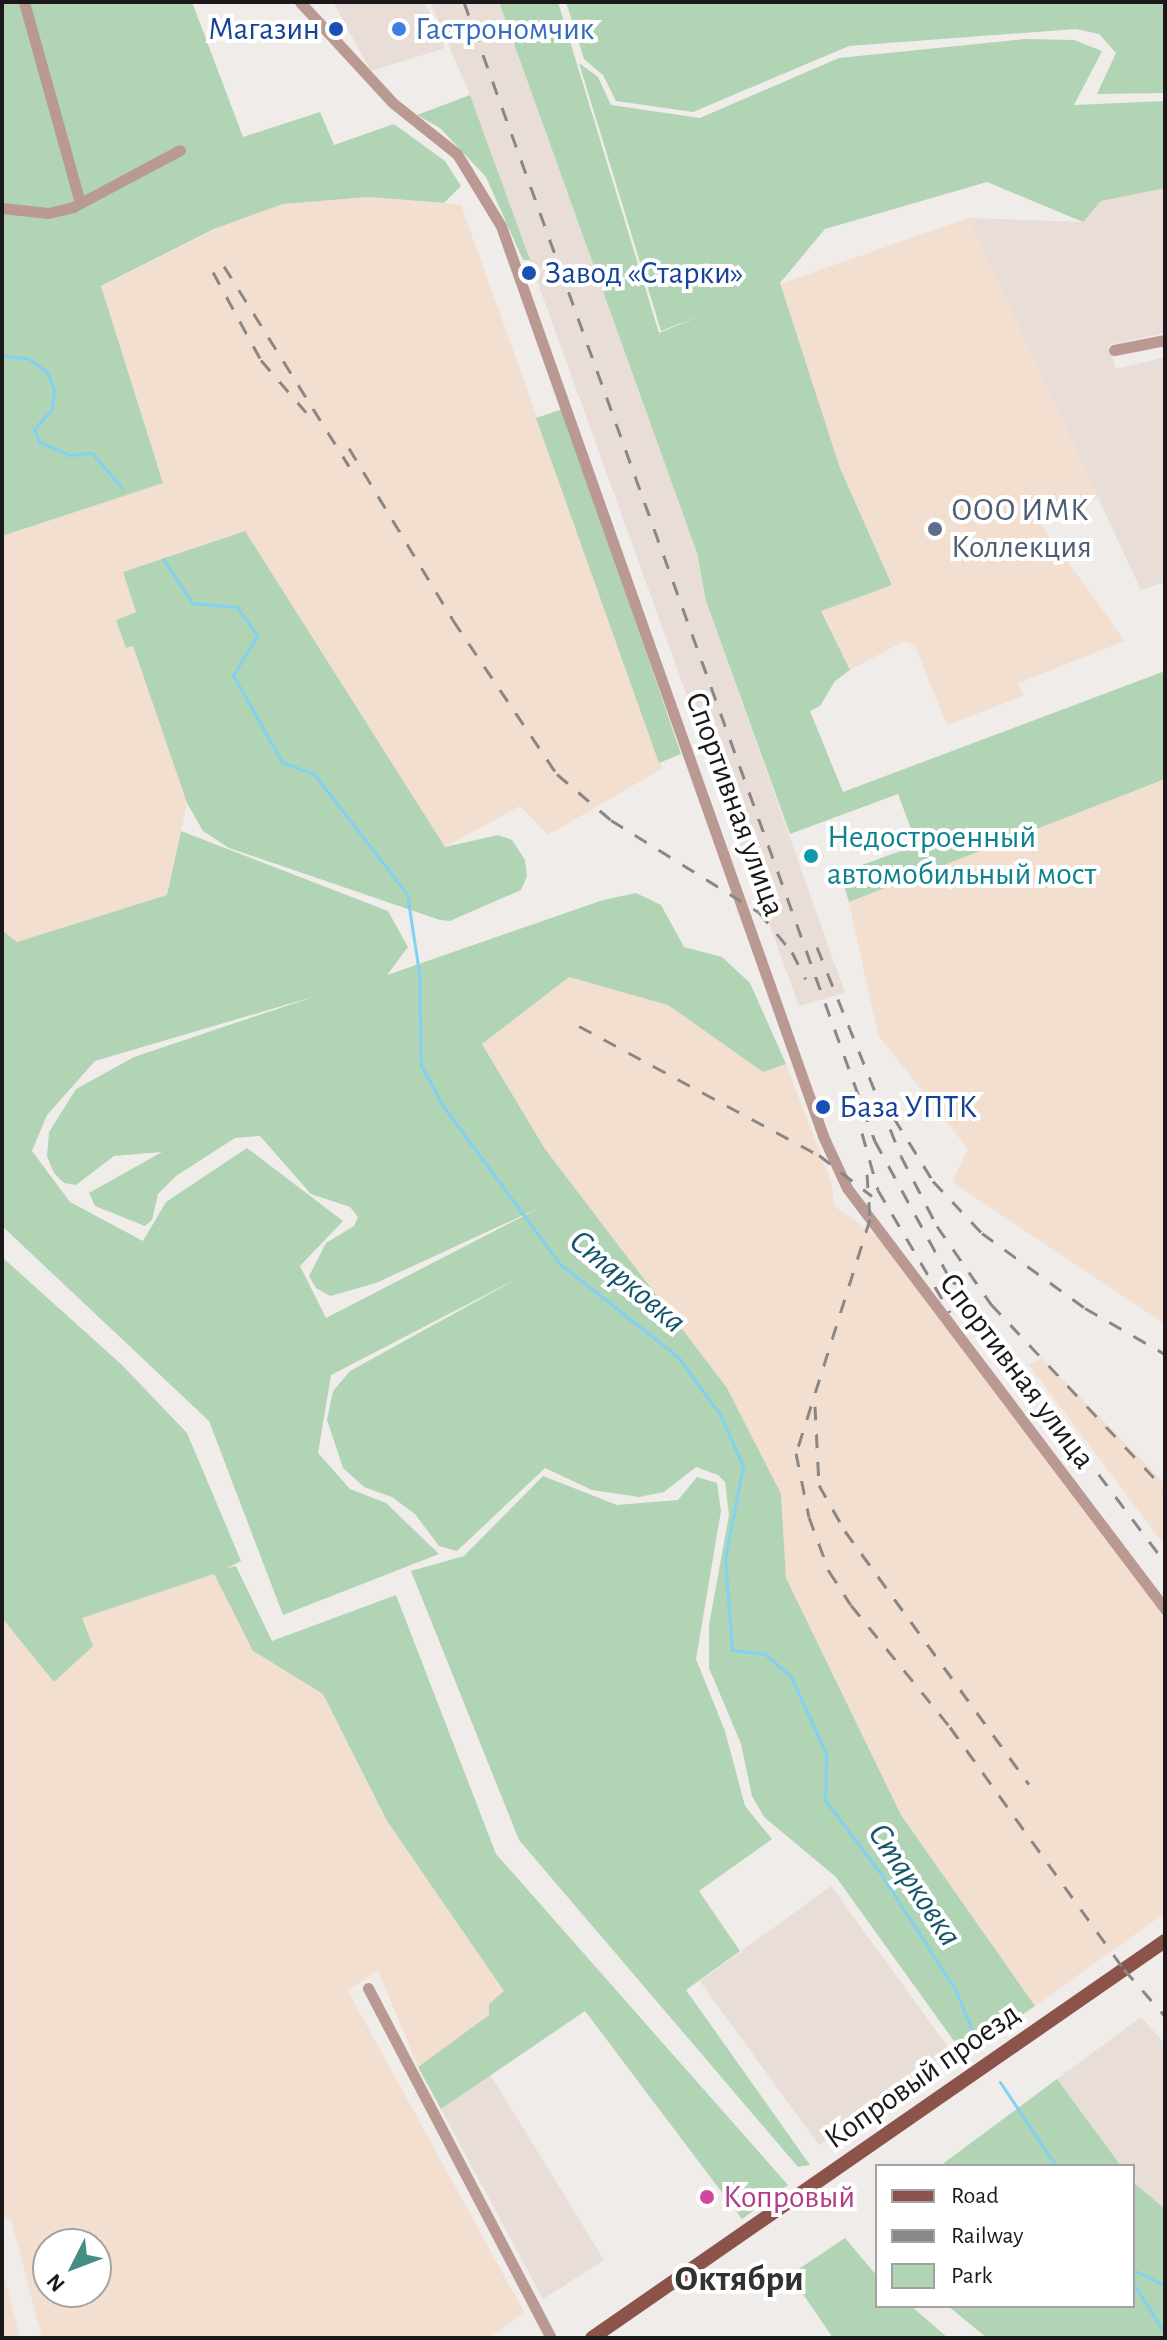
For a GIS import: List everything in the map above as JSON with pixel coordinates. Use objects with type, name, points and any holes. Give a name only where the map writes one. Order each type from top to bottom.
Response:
[{"type":"main road","name":"Копровый проезд","points":[[592,2338],[1165,1941]]},
{"type":"street","points":[[24,2],[80,203]]},
{"type":"street","name":"Спортивная улица","points":[[300,2],[393,103],[457,154],[501,226],[823,1136],[847,1188],[1165,1609]]},
{"type":"street","points":[[2,208],[48,213],[80,203],[180,150]]},
{"type":"street","points":[[1114,350],[1165,340]]},
{"type":"street","points":[[368,1988],[551,2338]]},
{"type":"shaded area","points":[[333,2],[425,2],[445,48],[371,71]]},
{"type":"shaded area","points":[[430,2],[499,2],[697,553],[706,601],[845,993],[799,1006],[470,95]]},
{"type":"shaded area","points":[[1165,188],[1165,333],[1109,345],[1116,369],[1165,357],[1165,582],[1141,590],[968,218],[1082,222],[1101,201]]},
{"type":"shaded area","points":[[368,197],[461,205],[663,768],[548,835],[520,806],[445,847],[244,531],[123,572],[136,612],[133,646],[187,803],[167,895],[17,942],[2,930],[2,536],[163,482],[101,287],[218,228],[283,204]]},
{"type":"shaded area","points":[[968,218],[1098,498],[1068,511],[1056,509],[1038,521],[1125,641],[1018,683],[1023,696],[947,725],[915,646],[904,641],[850,670],[821,611],[892,584],[840,468],[780,284]]},
{"type":"shaded area","points":[[1165,779],[1165,1324],[952,1182],[968,1149],[878,1035],[849,902]]},
{"type":"shaded area","points":[[569,977],[668,1005],[763,1072],[786,1064],[831,1181],[834,1206],[877,1236],[1165,1617],[1165,1913],[1035,2006],[901,1815],[786,1578],[781,1494],[607,1231],[545,1149],[482,1044]]},
{"type":"shaded area","points":[[1042,1358],[1165,1484],[1165,1546],[1029,1365]]},
{"type":"shaded area","points":[[214,1574],[253,1651],[323,1694],[387,1821],[505,1991],[489,2015],[418,2067],[378,1970],[348,1991],[524,2312],[489,2338],[42,2338],[34,2308],[112,2308],[112,2228],[32,2228],[32,2300],[11,2219],[2,2219],[2,1618],[54,1681],[81,1618]]},
{"type":"shaded area","points":[[831,1886],[950,2050],[819,2145],[700,1981]]},
{"type":"shaded area","points":[[1141,2017],[1165,2044],[1165,2209],[1137,2187],[1135,2164],[1120,2164],[1057,2079]]},
{"type":"shaded area","points":[[490,2074],[604,2260],[543,2299],[441,2109]]},
{"type":"shaded area","points":[[2,2267],[20,2338],[2,2338]]},
{"type":"green space","points":[[2,2],[192,2],[243,137],[320,112],[334,145],[394,124],[445,161],[461,186],[444,203],[368,197],[283,204],[214,229],[101,286],[163,483],[2,536]]},
{"type":"green space","points":[[499,2],[558,2],[659,333],[705,314],[661,331],[579,63],[598,77],[611,105],[700,118],[839,58],[1025,39],[1074,40],[1102,51],[1074,105],[1165,101],[1165,188],[1101,201],[1083,222],[987,182],[825,229],[780,283],[840,468],[892,585],[821,611],[850,670],[835,681],[820,706],[810,711],[843,792],[1165,671],[1165,779],[849,902],[840,873],[917,845],[898,794],[790,834],[706,601],[697,553]]},
{"type":"green space","points":[[566,2],[1165,2],[1165,93],[1097,94],[1116,53],[1099,34],[1076,29],[849,46],[693,112],[616,101],[603,75],[584,59]]},
{"type":"green space","points":[[470,95],[530,260],[523,260],[486,177],[440,128],[417,115]]},
{"type":"green space","points":[[563,409],[681,754],[659,763],[536,418]]},
{"type":"green space","points":[[245,531],[445,847],[498,835],[512,840],[525,860],[527,876],[521,890],[450,921],[440,920],[229,848],[203,831],[187,803],[133,646],[126,648],[116,620],[136,612],[123,572]]},
{"type":"green space","points":[[181,831],[388,911],[408,947],[387,975],[603,900],[636,893],[661,905],[684,947],[722,957],[750,983],[786,1064],[763,1072],[668,1005],[569,977],[482,1044],[545,1149],[727,1388],[781,1494],[786,1578],[901,1815],[1035,2006],[981,2042],[954,2041],[836,1877],[764,1817],[752,1796],[741,1744],[709,1668],[709,1625],[729,1515],[725,1482],[718,1475],[696,1467],[664,1492],[639,1497],[592,1490],[545,1468],[457,1551],[439,1546],[415,1514],[392,1497],[364,1487],[343,1468],[327,1420],[333,1391],[350,1371],[522,1276],[331,1375],[318,1453],[350,1489],[386,1503],[439,1554],[283,1615],[209,1421],[2,1226],[2,930],[17,942],[167,895]],"holes":[[[319,995],[134,1057],[76,1089],[49,1132],[47,1156],[54,1173],[64,1183],[76,1185],[114,1156],[162,1152],[89,1193],[95,1206],[145,1226],[152,1220],[158,1194],[176,1176],[235,1138],[260,1136],[311,1194],[350,1207],[358,1217],[354,1226],[326,1243],[309,1276],[316,1288],[330,1296],[376,1283],[541,1207],[326,1318],[300,1266],[343,1221],[247,1148],[166,1202],[143,1241],[70,1202],[32,1151],[47,1115],[95,1061]]]},
{"type":"green space","points":[[2,1257],[122,1365],[187,1433],[241,1561],[227,1568],[236,1566],[272,1641],[396,1595],[496,1854],[788,2185],[742,2219],[585,2011],[441,2109],[418,2067],[489,2015],[489,2004],[504,1991],[387,1821],[323,1694],[253,1651],[214,1574],[82,1618],[93,1646],[54,1682],[2,1618]]},
{"type":"green space","points":[[543,1476],[617,1505],[678,1500],[697,1477],[717,1483],[721,1511],[696,1659],[725,1731],[745,1806],[772,1839],[699,1891],[740,1951],[686,1990],[810,2165],[798,2167],[519,1840],[411,1571],[464,1556]]},
{"type":"green space","points":[[1057,2079],[1120,2164],[943,2164]]},
{"type":"green space","points":[[1135,2184],[1165,2209],[1165,2338],[987,2338],[950,2308],[1135,2308]]},
{"type":"green space","points":[[845,2238],[875,2274],[875,2308],[913,2308],[948,2338],[833,2338],[790,2275]]},
{"type":"waterway","name":"Старковка","points":[[2,356],[27,358],[47,372],[54,390],[52,409],[34,429],[39,442],[70,455],[92,453],[122,488]]},
{"type":"waterway","name":"Старковка","points":[[163,559],[192,603],[237,607],[257,636],[233,675],[282,762],[314,774],[407,894],[419,972],[421,1065],[443,1106],[560,1264],[678,1357],[721,1416],[743,1466],[725,1559],[732,1650],[765,1654],[791,1677],[826,1753],[825,1800],[881,1874],[956,1991],[980,2050]]},
{"type":"waterway","name":"Старковка","points":[[1000,2082],[1055,2164]]},
{"type":"waterway","points":[[1135,2271],[1165,2285]]},
{"type":"waterway","name":"Старковка","points":[[1135,2286],[1165,2334]]},
{"type":"railway","points":[[464,2],[875,1141],[947,1273],[1165,1562]]},
{"type":"railway","points":[[224,266],[349,466]]},
{"type":"railway","points":[[213,272],[261,360],[306,412]]},
{"type":"railway","points":[[349,448],[453,620],[557,774],[611,820],[759,912],[792,952],[806,979]]},
{"type":"railway","points":[[817,947],[901,1156],[937,1226],[991,1304],[1165,1489]]},
{"type":"railway","points":[[579,1026],[819,1155],[872,1196]]},
{"type":"railway","points":[[894,1118],[933,1181],[982,1233],[1085,1308],[1165,1354]]},
{"type":"railway","points":[[862,1133],[878,1190],[950,1312]]},
{"type":"railway","points":[[867,1174],[870,1219],[796,1453],[809,1517],[829,1571],[851,1605],[950,1727],[1124,1969],[1165,2016]]},
{"type":"railway","points":[[815,1406],[819,1485],[845,1531],[1029,1784]]},
{"type":"place","name":"Магазин","points":[[336,29]]},
{"type":"place","name":"Гастрономчик","points":[[399,29]]},
{"type":"place","name":"Завод «Старки»","points":[[529,273]]},
{"type":"place","name":"ООО ИМК Коллекция","points":[[935,529]]},
{"type":"place","name":"Недостроенный автомобильный мост","points":[[811,856]]},
{"type":"place","name":"База УПТК","points":[[823,1107]]},
{"type":"place","name":"Копровый","points":[[707,2197]]},
{"type":"district","name":"Октябри","points":[[739,2280]]}]
